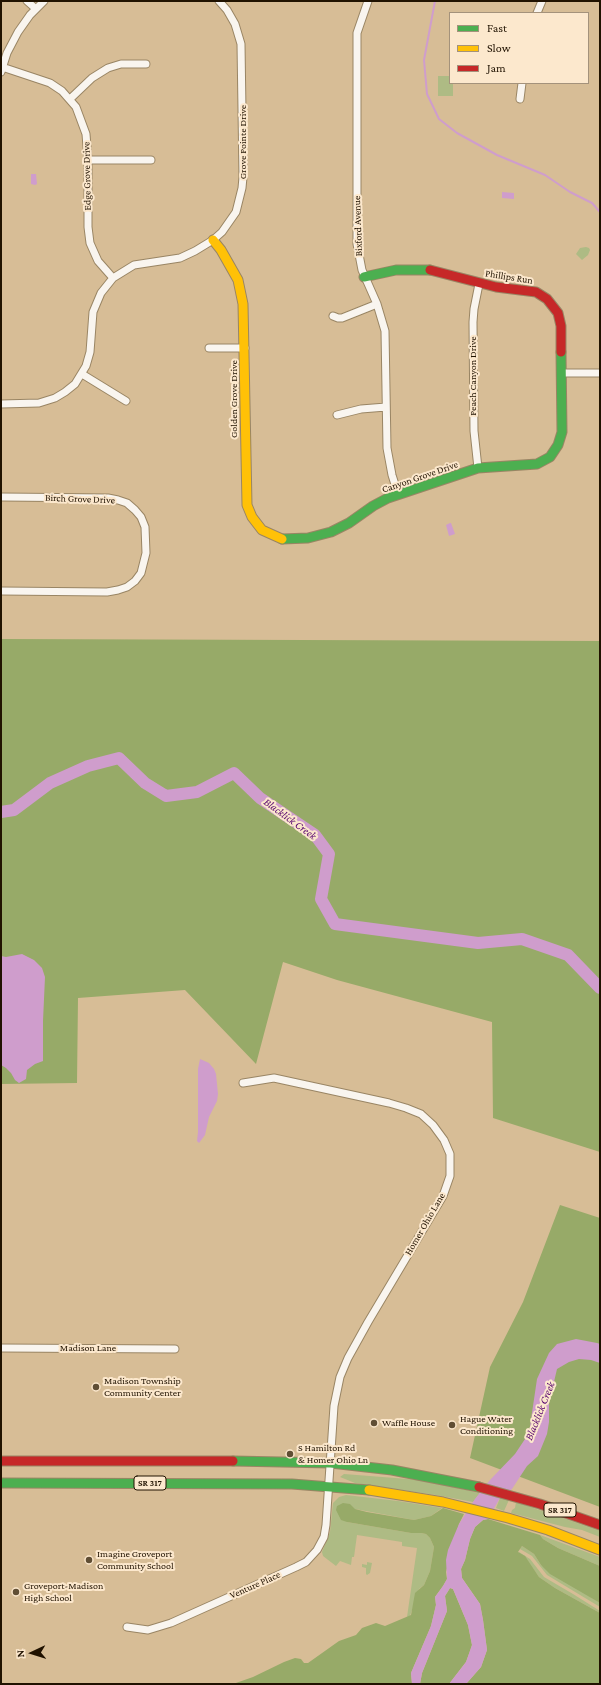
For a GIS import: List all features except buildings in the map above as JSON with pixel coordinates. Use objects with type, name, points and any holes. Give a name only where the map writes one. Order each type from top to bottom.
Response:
[{"type":"main road","name":"Golden Grove Drive","points":[[213,240],[224,255],[238,280],[244,314],[247,505],[252,517],[262,530],[275,536],[290,539]]},
{"type":"main road","name":"Phillips Run","points":[[364,277],[387,272],[418,270],[442,273],[496,288],[536,292],[550,302],[558,313],[560,322],[562,432],[555,452],[541,462]]},
{"type":"main road","name":"Canyon Grove Drive","points":[[290,539],[308,538],[331,532],[349,523],[373,506],[398,494],[478,468],[533,465],[541,462]]},
{"type":"main road","name":"SR 317","points":[[1,1461],[275,1461],[331,1463],[398,1471],[468,1484],[519,1497],[600,1526]]},
{"type":"main road","name":"SR 317","points":[[1,1483],[277,1484],[330,1486],[392,1493],[456,1505],[548,1530],[600,1550]]},
{"type":"street","points":[[27,1],[36,9]]},
{"type":"street","points":[[2,70],[18,32],[44,1]]},
{"type":"street","name":"Grove Pointe Drive","points":[[1,404],[30,404],[47,401],[65,392],[75,384],[82,374],[90,352],[93,312],[101,293],[113,278],[134,264],[180,258],[195,252],[213,240],[226,227],[236,212],[243,177],[241,44],[235,24],[227,10],[219,1]]},
{"type":"street","name":"Bixford Avenue","points":[[368,1],[357,33],[356,44],[358,256],[364,277],[377,304],[385,331],[388,456],[398,494]]},
{"type":"street","points":[[537,12],[542,1]]},
{"type":"street","points":[[70,99],[92,78],[108,68],[121,64],[146,64]]},
{"type":"street","name":"Edge Grove Drive","points":[[2,70],[50,83],[62,91],[76,107],[84,124],[86,134],[88,160],[88,227],[90,243],[98,261],[113,278]]},
{"type":"street","points":[[520,99],[522,84]]},
{"type":"street","points":[[88,160],[151,160]]},
{"type":"street","name":"Peach Canyon Drive","points":[[478,468],[474,432],[473,322],[479,284]]},
{"type":"street","points":[[333,316],[342,318],[377,304]]},
{"type":"street","points":[[209,348],[245,348]]},
{"type":"street","points":[[561,373],[600,373]]},
{"type":"street","points":[[82,374],[126,401]]},
{"type":"street","points":[[337,415],[361,409],[386,407]]},
{"type":"street","name":"Birch Grove Drive","points":[[1,497],[108,498],[127,503],[141,517],[145,527],[146,553],[141,572],[135,581],[118,590],[107,592],[1,591]]},
{"type":"street","name":"Homer Ohio Lane","points":[[243,1083],[274,1078],[406,1108],[421,1114],[433,1125],[444,1140],[450,1154],[450,1176],[443,1196],[368,1322],[344,1366],[337,1389],[334,1406],[330,1486]]},
{"type":"street","name":"Madison Lane","points":[[1,1348],[175,1349]]},
{"type":"street","name":"Venture Place","points":[[127,1627],[148,1630],[171,1623],[306,1562],[317,1550],[324,1536],[330,1486]]},
{"type":"green space","points":[[438,76],[449,76],[449,84],[453,84],[453,96],[438,96]]},
{"type":"green space","points":[[586,247],[590,250],[588,255],[582,260],[576,254],[580,248]]},
{"type":"green space","points":[[1,639],[600,641],[600,1152],[493,1118],[492,1022],[337,980],[283,962],[256,1064],[185,990],[78,998],[77,1083],[1,1084]]},
{"type":"green space","points":[[560,1205],[600,1218],[600,1507],[470,1458],[490,1367],[523,1302]]},
{"type":"green space","points":[[344,1474],[421,1480],[480,1493],[473,1502],[355,1483],[340,1477]]},
{"type":"green space","points":[[346,1495],[442,1508],[431,1516],[414,1520],[355,1509],[347,1522],[411,1533],[421,1533],[426,1534],[430,1538],[434,1547],[430,1571],[424,1585],[419,1589],[410,1616],[407,1617],[417,1548],[402,1546],[402,1542],[357,1535],[354,1557],[352,1557],[351,1565],[340,1561],[336,1566],[323,1556],[322,1552],[330,1532],[333,1503],[339,1497]]},
{"type":"green space","points":[[500,1498],[509,1500],[504,1511],[496,1508]]},
{"type":"green space","points":[[516,1502],[600,1531],[600,1537],[582,1530],[511,1513],[515,1508]]},
{"type":"green space","points":[[343,1503],[350,1504],[355,1509],[367,1512],[414,1520],[431,1516],[443,1508],[464,1514],[459,1524],[446,1572],[447,1579],[435,1597],[436,1605],[431,1626],[411,1673],[412,1684],[233,1684],[253,1677],[295,1658],[301,1659],[304,1663],[308,1663],[339,1641],[356,1635],[362,1628],[376,1623],[385,1626],[411,1615],[415,1593],[424,1585],[430,1571],[434,1547],[430,1538],[426,1534],[411,1533],[341,1520],[336,1510],[337,1506]]},
{"type":"green space","points":[[488,1519],[540,1535],[543,1539],[558,1548],[600,1566],[600,1603],[550,1574],[541,1565],[534,1554],[522,1546],[518,1552],[525,1556],[539,1577],[555,1588],[600,1613],[600,1684],[466,1684],[481,1667],[487,1650],[480,1604],[462,1578],[461,1569],[475,1527],[483,1520]]},
{"type":"green space","points":[[540,1535],[600,1557],[600,1566],[558,1548],[543,1539]]},
{"type":"green space","points":[[522,1546],[534,1554],[541,1565],[600,1603],[600,1607],[547,1575],[532,1556],[520,1549]]},
{"type":"green space","points":[[519,1552],[530,1559],[544,1577],[600,1611],[600,1613],[555,1588],[539,1577],[525,1557],[518,1553]]},
{"type":"green space","points":[[367,1562],[372,1563],[370,1573],[367,1575],[366,1568],[362,1567],[362,1564],[367,1565]]},
{"type":"green space","points":[[450,1588],[453,1589],[468,1625],[472,1645],[466,1662],[449,1684],[420,1684],[422,1673],[447,1611],[445,1596]]},
{"type":"water","points":[[31,174],[36,174],[37,184],[35,185],[31,184]]},
{"type":"water","points":[[502,192],[514,193],[514,199],[502,198]]},
{"type":"water","points":[[450,523],[455,534],[449,536],[446,525]]},
{"type":"water","points":[[22,954],[34,960],[42,968],[45,977],[43,1061],[35,1064],[27,1070],[26,1079],[19,1083],[6,1068],[1,1065],[1,956],[6,957]]},
{"type":"water","points":[[200,1059],[209,1063],[214,1069],[218,1094],[217,1101],[209,1117],[205,1135],[199,1143],[197,1141],[198,1069]]},
{"type":"water","points":[[576,1339],[600,1344],[600,1363],[591,1360],[579,1359],[569,1362],[557,1369],[549,1403],[549,1422],[547,1434],[538,1456],[527,1466],[512,1489],[500,1498],[488,1519],[483,1520],[475,1527],[461,1569],[462,1578],[480,1604],[487,1650],[481,1667],[466,1684],[449,1684],[466,1662],[472,1645],[468,1625],[453,1589],[450,1588],[445,1596],[447,1611],[422,1673],[420,1684],[412,1684],[411,1673],[431,1626],[436,1605],[435,1597],[447,1579],[446,1560],[448,1550],[459,1524],[475,1499],[490,1480],[515,1454],[529,1433],[537,1379],[549,1353],[557,1344]]},
{"type":"waterway","points":[[435,1],[424,60],[427,94],[439,119],[457,133],[497,155],[545,175],[570,192],[592,203],[600,212]]},
{"type":"waterway","name":"Blacklick Creek","points":[[1,812],[14,810],[50,783],[88,766],[119,758],[145,783],[166,796],[197,792],[234,773],[260,798],[315,835],[329,854],[321,899],[335,924],[478,943],[522,939],[568,955],[600,988]]},
{"type":"traffic: fast","points":[[364,277],[396,270],[430,270]]},
{"type":"traffic: fast","points":[[282,539],[308,538],[331,532],[349,523],[373,506],[388,498],[478,468],[537,464],[550,457],[558,445],[562,432],[561,352]]},
{"type":"traffic: fast","points":[[233,1461],[331,1463],[392,1470],[479,1487]]},
{"type":"traffic: fast","points":[[1,1483],[292,1484],[369,1490]]},
{"type":"traffic: slow","points":[[213,240],[221,250],[238,280],[243,304],[247,505],[252,517],[262,530],[282,539]]},
{"type":"traffic: slow","points":[[369,1490],[443,1502],[508,1518],[548,1530],[600,1550]]},
{"type":"traffic: jam","points":[[430,270],[496,287],[536,292],[547,299],[558,313],[561,326],[561,352]]},
{"type":"traffic: jam","points":[[1,1461],[233,1461]]},
{"type":"traffic: jam","points":[[479,1487],[540,1504],[600,1525]]},
{"type":"place","name":"Madison Township Community Center","points":[[96,1387]]},
{"type":"place","name":"Waffle House","points":[[374,1423]]},
{"type":"place","name":"Hague Water Conditioning","points":[[452,1425]]},
{"type":"place","name":"S Hamilton Rd & Homer Ohio Ln","points":[[290,1454]]},
{"type":"place","name":"Imagine Groveport Community School","points":[[89,1560]]},
{"type":"place","name":"Groveport-Madison High School","points":[[16,1592]]}]
